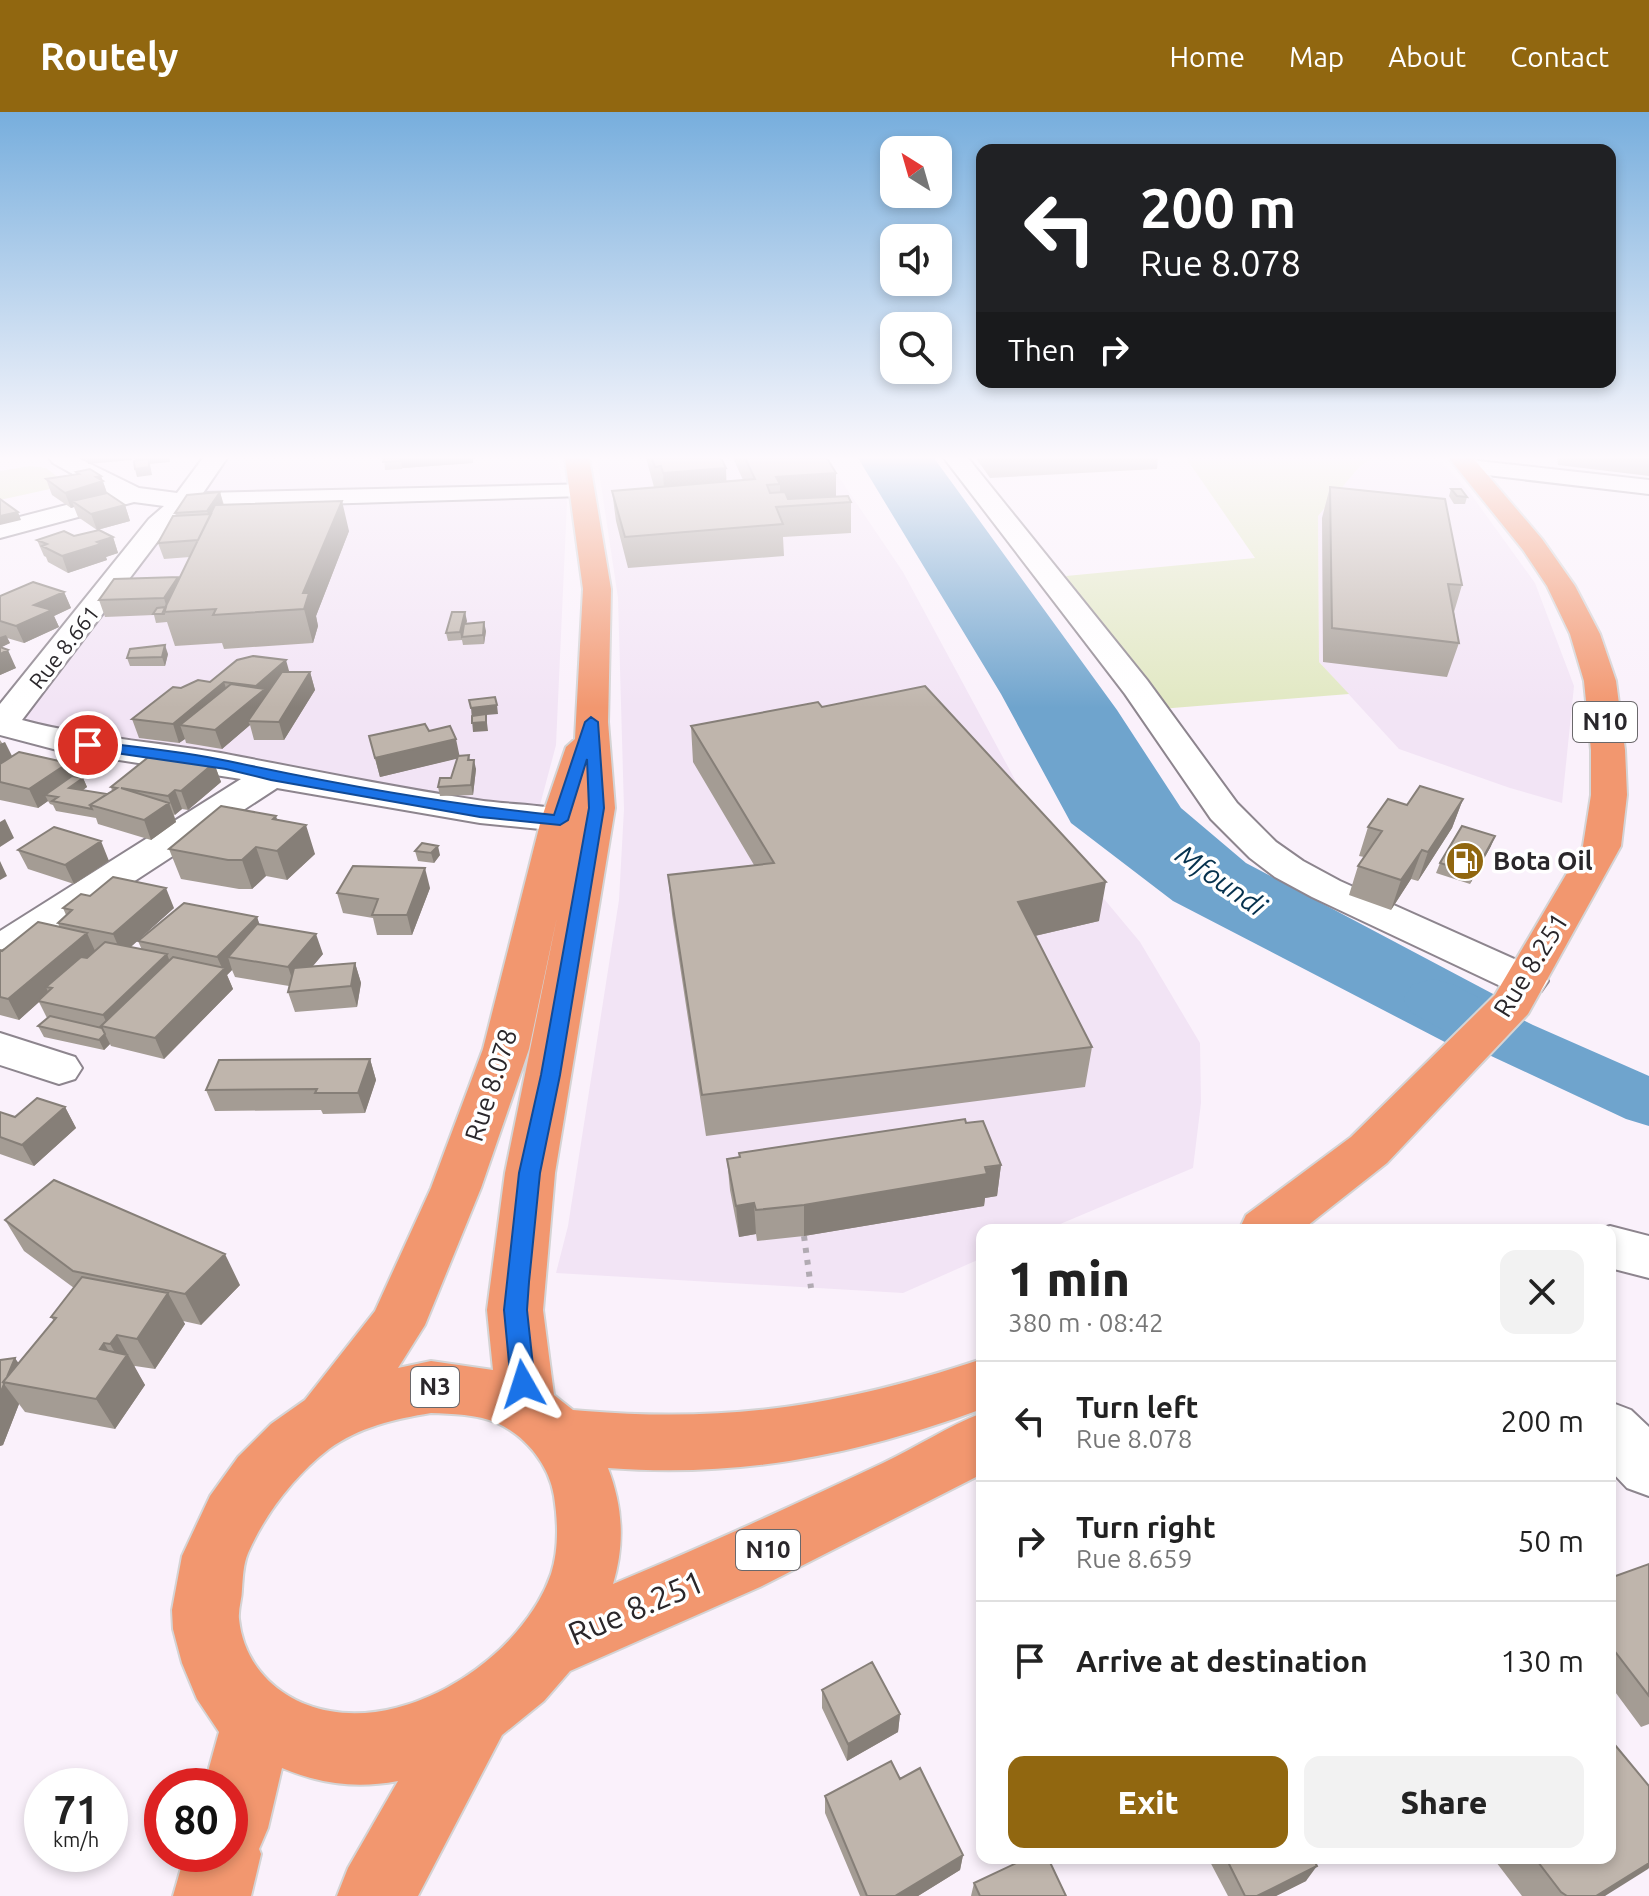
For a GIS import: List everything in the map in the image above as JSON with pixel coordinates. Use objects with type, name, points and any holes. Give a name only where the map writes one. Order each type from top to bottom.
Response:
[{"type":"highway","name":"Rue 8.078","points":[[542,1422],[515,1310],[530,1173],[597,808],[591,722],[597,589],[590,541]]},
{"type":"highway","name":"Rue 8.251","points":[[1273,1224],[1369,1150],[1466,1053],[1519,992],[1602,846],[1609,795],[1608,750],[1600,681],[1585,634],[1561,586],[1530,541]]},
{"type":"highway","name":"Rue 8.078","points":[[325,1419],[397,1325],[456,1188],[506,1049],[560,820],[591,722]]},
{"type":"highway","points":[[542,1422],[630,1444],[774,1438],[908,1411],[976,1386]]},
{"type":"highway","name":"N3","points":[[431,1387],[475,1389],[542,1422],[583,1478],[591,1531],[579,1589],[547,1646],[515,1682],[476,1712],[420,1738],[361,1750],[305,1743],[258,1722],[220,1677],[205,1619],[213,1558],[242,1499],[286,1450],[325,1419],[386,1395],[431,1387]]},
{"type":"highway","name":"Rue 8.251","points":[[547,1646],[737,1565],[945,1464],[976,1444]]},
{"type":"highway","name":"N3","points":[[376,1896],[476,1712]]},
{"type":"highway","points":[[246,1768],[258,1722]]},
{"type":"highway","points":[[212,1896],[218,1872]]},
{"type":"street","name":"Rue 8.661","points":[[1,725],[145,541]]},
{"type":"street","points":[[1021,541],[1136,687],[1224,811],[1263,850],[1289,869],[1519,992]]},
{"type":"street","points":[[1,725],[61,741],[226,765],[271,776],[480,812],[560,820]]},
{"type":"street","points":[[24,763],[61,741]]},
{"type":"street","points":[[0,950],[271,776]]},
{"type":"street","points":[[0,1049],[59,1068]]},
{"type":"street","points":[[1616,1249],[1649,1257]]},
{"type":"street","points":[[1616,1435],[1649,1468]]},
{"type":"path","points":[[804,1236],[811,1288]]},
{"type":"shaded area","points":[[151,541],[565,541],[556,745],[540,805],[449,804],[221,754],[18,721]]},
{"type":"shaded area","points":[[609,541],[882,541],[903,572],[1034,815],[1140,942],[1200,1043],[1201,1103],[1193,1168],[1060,1224],[976,1224],[976,1261],[903,1293],[556,1273],[568,1226],[619,900],[624,809],[618,598]]},
{"type":"shaded area","points":[[1318,541],[1505,541],[1535,583],[1574,686],[1562,803],[1399,749],[1319,662]]},
{"type":"green space","points":[[1243,541],[1318,541],[1319,662],[1349,694],[1160,709],[1066,576],[1255,558]]},
{"type":"water","points":[[908,541],[994,541],[1117,710],[1181,808],[1246,863],[1512,1004],[1466,1053],[1173,901],[1071,823],[1001,694]]},
{"type":"building","points":[[40,541],[99,541],[97,542],[101,544],[62,556],[42,546],[47,544]]},
{"type":"building","points":[[197,541],[325,541],[303,593],[309,593],[304,609],[213,615],[216,609],[163,612]]},
{"type":"building","points":[[1331,541],[1453,541],[1462,585],[1448,584],[1459,643],[1332,628]]},
{"type":"building","points":[[178,577],[164,598],[99,600],[114,579]]},
{"type":"building","points":[[33,582],[64,592],[34,605],[52,610],[16,626],[0,621],[0,596]]},
{"type":"building","points":[[166,607],[164,614],[153,614],[157,608]]},
{"type":"building","points":[[452,612],[465,612],[460,632],[446,633]]},
{"type":"building","points":[[484,622],[483,635],[462,637],[464,624]]},
{"type":"building","points":[[165,645],[162,657],[127,658],[130,649]]},
{"type":"building","points":[[253,656],[286,660],[256,686],[224,682],[173,724],[132,719],[173,687],[181,688],[198,680],[210,682],[237,660]]},
{"type":"building","points":[[282,672],[310,672],[279,722],[248,721]]},
{"type":"building","points":[[231,684],[265,689],[215,730],[180,725]]},
{"type":"building","points":[[925,686],[1106,882],[1018,902],[1092,1047],[702,1095],[668,875],[774,863],[691,726],[818,702],[822,707]]},
{"type":"building","points":[[495,697],[497,705],[471,708],[469,700]]},
{"type":"building","points":[[486,714],[486,722],[472,723],[472,716]]},
{"type":"building","points":[[425,724],[429,731],[450,726],[456,739],[375,758],[369,736]]},
{"type":"building","points":[[19,752],[68,763],[29,789],[0,782],[0,764]]},
{"type":"building","points":[[151,755],[214,763],[181,791],[175,790],[168,796],[121,788],[169,803],[144,820],[90,805],[117,788],[111,787]]},
{"type":"building","points":[[469,755],[468,760],[474,760],[471,785],[438,787],[440,778],[451,778],[458,756]]},
{"type":"building","points":[[72,776],[83,778],[69,788],[107,794],[90,805],[92,809],[52,801],[58,797],[45,795]]},
{"type":"building","points":[[1420,786],[1463,799],[1428,852],[1422,850],[1401,880],[1358,866],[1382,831],[1368,827],[1388,799],[1407,805]]},
{"type":"building","points":[[221,806],[306,825],[277,851],[256,847],[242,860],[169,849]]},
{"type":"building","points":[[1462,826],[1495,836],[1474,874],[1440,863]]},
{"type":"building","points":[[54,827],[101,841],[65,865],[18,850]]},
{"type":"building","points":[[422,843],[438,846],[431,853],[415,851]]},
{"type":"building","points":[[353,866],[425,868],[407,915],[372,915],[378,899],[337,893]]},
{"type":"building","points":[[113,877],[166,888],[113,934],[58,923],[72,910],[63,908],[81,894],[90,896]]},
{"type":"building","points":[[184,903],[257,917],[217,957],[138,941]]},
{"type":"building","points":[[38,922],[87,933],[8,999],[0,997],[0,950]]},
{"type":"building","points":[[257,924],[316,934],[288,967],[228,957]]},
{"type":"building","points":[[105,942],[167,954],[103,1015],[38,1001],[52,988],[46,987],[81,957],[87,958]]},
{"type":"building","points":[[173,957],[225,968],[155,1038],[101,1026]]},
{"type":"building","points":[[355,963],[351,986],[288,992],[294,968]]},
{"type":"building","points":[[50,1016],[102,1028],[105,1034],[99,1040],[38,1026]]},
{"type":"building","points":[[370,1059],[358,1093],[315,1093],[317,1089],[206,1090],[219,1060]]},
{"type":"building","points":[[37,1098],[65,1107],[22,1145],[0,1137],[0,1112],[15,1117]]},
{"type":"building","points":[[965,1119],[966,1123],[983,1121],[1001,1165],[985,1167],[987,1174],[804,1205],[756,1210],[754,1203],[736,1206],[727,1159],[740,1157],[739,1153]]},
{"type":"building","points":[[54,1180],[225,1254],[185,1294],[73,1271],[5,1220]]},
{"type":"building","points":[[82,1277],[168,1293],[137,1339],[117,1335],[110,1344],[104,1343],[100,1349],[127,1355],[96,1399],[3,1382],[56,1318],[51,1317]]},
{"type":"building","points":[[15,1358],[3,1382],[0,1394],[0,1360]]},
{"type":"building","points":[[1649,1564],[1649,1696],[1616,1653],[1616,1576]]},
{"type":"building","points":[[872,1662],[900,1714],[848,1744],[822,1690]]},
{"type":"building","points":[[1616,1746],[1649,1786],[1649,1863],[1596,1896],[1567,1896],[1540,1864],[1616,1864]]},
{"type":"building","points":[[891,1761],[900,1779],[920,1768],[963,1855],[895,1896],[867,1896],[825,1796]]},
{"type":"building","points":[[1014,1864],[1051,1864],[1066,1896],[980,1896],[974,1883]]},
{"type":"building","points":[[1229,1864],[1317,1866],[1257,1896],[1245,1896]]},
{"type":"waterway","name":"Mfoundi","points":[[1433,999],[1511,1040],[1649,1103]]},
{"type":"place","name":"Bota Oil","points":[[1465,861]]},
{"type":"route","points":[[88,745],[226,765],[271,776],[480,812],[560,820],[591,722],[597,808],[530,1173],[515,1310],[523,1384]]}]
